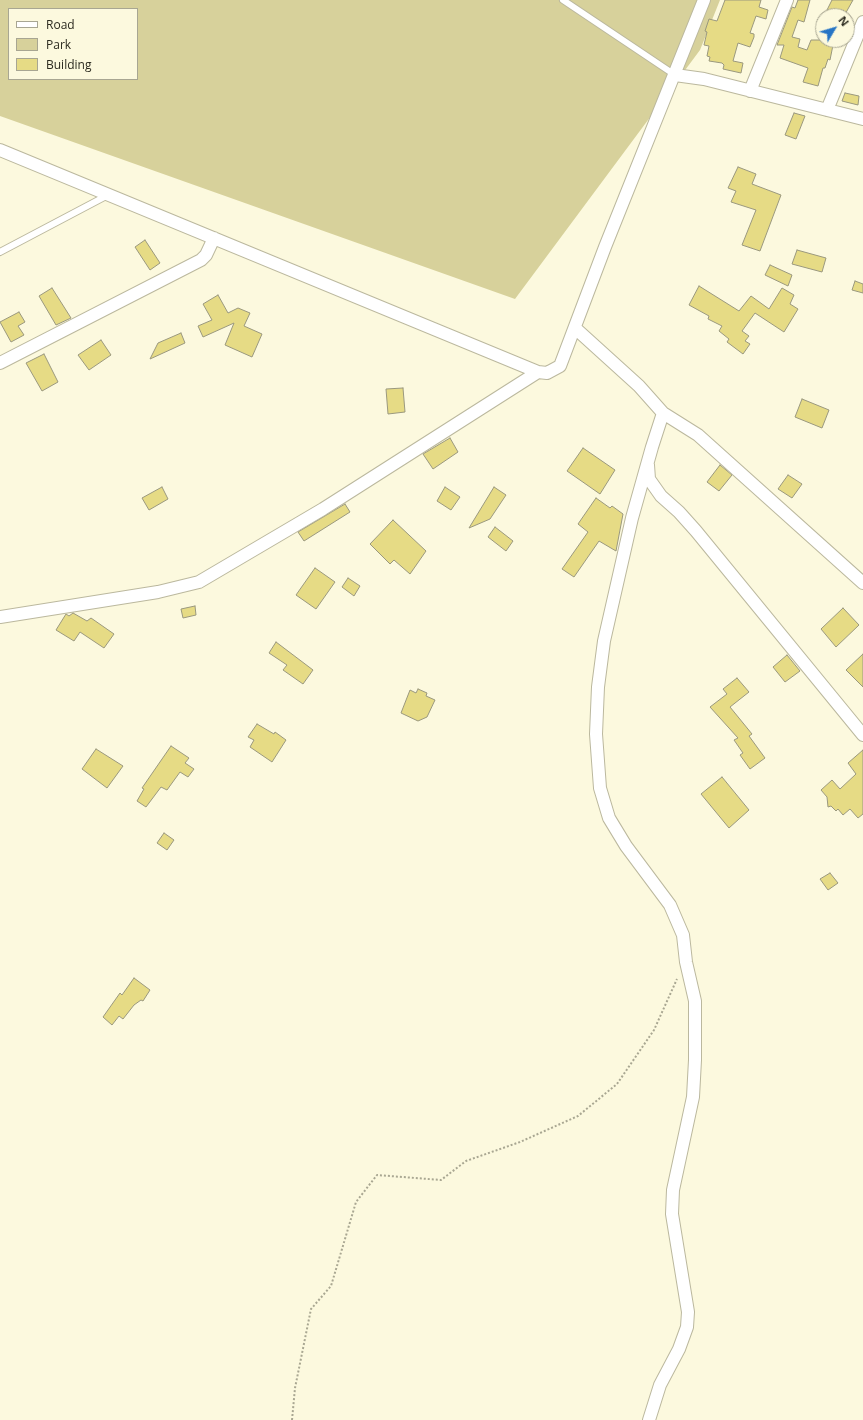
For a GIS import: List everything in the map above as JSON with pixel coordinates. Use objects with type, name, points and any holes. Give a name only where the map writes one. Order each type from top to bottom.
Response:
[{"type":"street","points":[[0,150],[538,372],[547,373],[560,366],[605,247],[704,0]]},
{"type":"street","points":[[750,91],[787,0]]},
{"type":"street","points":[[827,110],[863,22]]},
{"type":"street","points":[[675,74],[704,79],[863,119]]},
{"type":"street","points":[[0,363],[201,260],[206,255],[214,238]]},
{"type":"street","points":[[575,328],[639,386],[663,413],[698,435],[863,583]]},
{"type":"street","points":[[0,617],[158,592],[199,582],[323,509],[538,372]]},
{"type":"street","points":[[649,1420],[660,1385],[679,1349],[687,1327],[688,1312],[672,1214],[673,1190],[693,1097],[695,1060],[695,1001],[686,962],[683,935],[670,905],[626,846],[609,818],[600,788],[596,734],[598,687],[604,642],[632,518],[647,462],[663,413]]},
{"type":"street","points":[[647,462],[649,479],[661,496],[692,526],[863,735]]},
{"type":"lane","points":[[563,0],[675,74]]},
{"type":"lane","points":[[0,252],[110,195]]},
{"type":"path","points":[[292,1420],[295,1388],[311,1309],[331,1286],[356,1202],[377,1175],[441,1180],[466,1161],[520,1142],[578,1116],[617,1084],[654,1030],[686,962]]},
{"type":"green space","points":[[0,0],[720,0],[700,50],[515,299],[0,116]]},
{"type":"building","points":[[725,0],[761,0],[759,7],[768,10],[766,19],[756,16],[750,33],[754,34],[754,37],[750,47],[738,43],[733,61],[743,63],[741,73],[723,69],[724,65],[722,63],[709,61],[710,57],[707,56],[709,46],[704,45],[707,32],[705,31],[709,19],[717,21]]},
{"type":"building","points":[[798,0],[810,0],[804,22],[798,20],[792,37],[800,39],[798,47],[807,50],[811,40],[815,40],[815,48],[832,48],[830,60],[828,59],[825,68],[823,68],[818,86],[803,82],[808,68],[780,58],[784,45],[777,45],[792,7],[795,8]]},
{"type":"building","points":[[832,0],[853,0],[848,8],[828,8]]},
{"type":"building","points":[[845,93],[859,96],[858,105],[842,101]]},
{"type":"building","points":[[794,113],[805,116],[796,139],[785,135]]},
{"type":"building","points":[[738,167],[756,174],[752,184],[781,195],[760,251],[742,245],[756,210],[731,202],[736,191],[728,188]]},
{"type":"building","points":[[145,240],[160,263],[150,270],[135,247]]},
{"type":"building","points":[[797,250],[826,258],[822,272],[792,264]]},
{"type":"building","points":[[770,265],[792,275],[788,286],[765,275]]},
{"type":"building","points":[[855,281],[863,284],[863,293],[852,290]]},
{"type":"building","points":[[699,286],[739,311],[751,296],[769,309],[782,288],[794,295],[790,304],[798,309],[784,332],[755,313],[742,331],[749,336],[745,341],[750,344],[743,354],[727,342],[729,339],[719,331],[722,326],[708,319],[709,316],[689,305]]},
{"type":"building","points":[[52,288],[71,318],[56,325],[39,296]]},
{"type":"building","points":[[218,295],[228,313],[238,308],[250,313],[244,326],[262,334],[252,357],[225,345],[234,323],[203,337],[198,326],[212,320],[203,304]]},
{"type":"building","points":[[19,312],[25,322],[18,326],[24,335],[11,342],[0,322]]},
{"type":"building","points":[[181,333],[185,343],[150,359],[158,343]]},
{"type":"building","points":[[101,340],[111,355],[89,370],[78,355]]},
{"type":"building","points":[[44,354],[58,382],[42,391],[26,363]]},
{"type":"building","points":[[403,388],[405,412],[388,414],[386,389]]},
{"type":"building","points":[[802,399],[829,410],[822,428],[795,417]]},
{"type":"building","points":[[450,438],[458,452],[433,469],[423,454]]},
{"type":"building","points":[[583,448],[615,470],[600,494],[567,471]]},
{"type":"building","points":[[720,465],[732,475],[719,491],[707,482]]},
{"type":"building","points":[[788,475],[802,484],[792,498],[778,489]]},
{"type":"building","points":[[162,487],[168,499],[149,510],[142,498]]},
{"type":"building","points":[[445,487],[460,497],[451,510],[437,501]]},
{"type":"building","points":[[494,487],[506,495],[490,519],[469,528]]},
{"type":"building","points":[[596,498],[610,508],[612,506],[623,514],[616,551],[599,541],[574,577],[562,569],[588,532],[578,524]]},
{"type":"building","points":[[345,504],[350,512],[304,541],[298,532]]},
{"type":"building","points":[[393,520],[426,551],[410,574],[394,560],[390,564],[370,544]]},
{"type":"building","points":[[495,527],[513,541],[506,551],[488,537]]},
{"type":"building","points":[[315,568],[335,582],[316,609],[296,595]]},
{"type":"building","points":[[348,578],[360,586],[354,596],[342,587]]},
{"type":"building","points":[[195,606],[196,615],[183,618],[181,609]]},
{"type":"building","points":[[843,608],[859,625],[836,647],[821,629]]},
{"type":"building","points":[[73,613],[87,621],[91,618],[114,634],[104,648],[80,632],[74,641],[56,630],[66,614],[69,616]]},
{"type":"building","points":[[276,642],[313,670],[303,684],[283,670],[287,665],[269,653]]},
{"type":"building","points":[[863,654],[863,687],[846,670]]},
{"type":"building","points":[[787,655],[800,671],[785,682],[773,667]]},
{"type":"building","points":[[737,678],[749,692],[730,707],[752,734],[749,736],[765,758],[750,769],[740,755],[743,753],[734,740],[738,738],[710,707],[727,694],[723,689]]},
{"type":"building","points":[[418,689],[427,693],[426,696],[435,700],[427,717],[418,721],[401,713],[410,690],[416,693]]},
{"type":"building","points":[[257,724],[274,734],[275,732],[286,740],[272,762],[250,747],[254,740],[248,737]]},
{"type":"building","points":[[171,746],[189,758],[185,763],[194,769],[188,777],[180,772],[167,790],[161,787],[146,807],[137,801],[144,789],[142,788]]},
{"type":"building","points":[[96,749],[123,766],[107,788],[82,769]]},
{"type":"building","points":[[863,750],[863,814],[858,818],[850,809],[843,815],[838,809],[836,811],[831,806],[828,807],[827,797],[821,790],[832,780],[840,789],[856,774],[848,763]]},
{"type":"building","points":[[722,777],[749,810],[729,828],[701,794]]},
{"type":"building","points":[[164,833],[174,840],[167,850],[157,843]]},
{"type":"building","points":[[830,873],[838,883],[828,890],[820,879]]},
{"type":"building","points":[[134,978],[150,990],[143,1001],[141,1000],[134,1005],[123,1019],[119,1016],[112,1025],[103,1017],[120,993],[122,995]]}]
